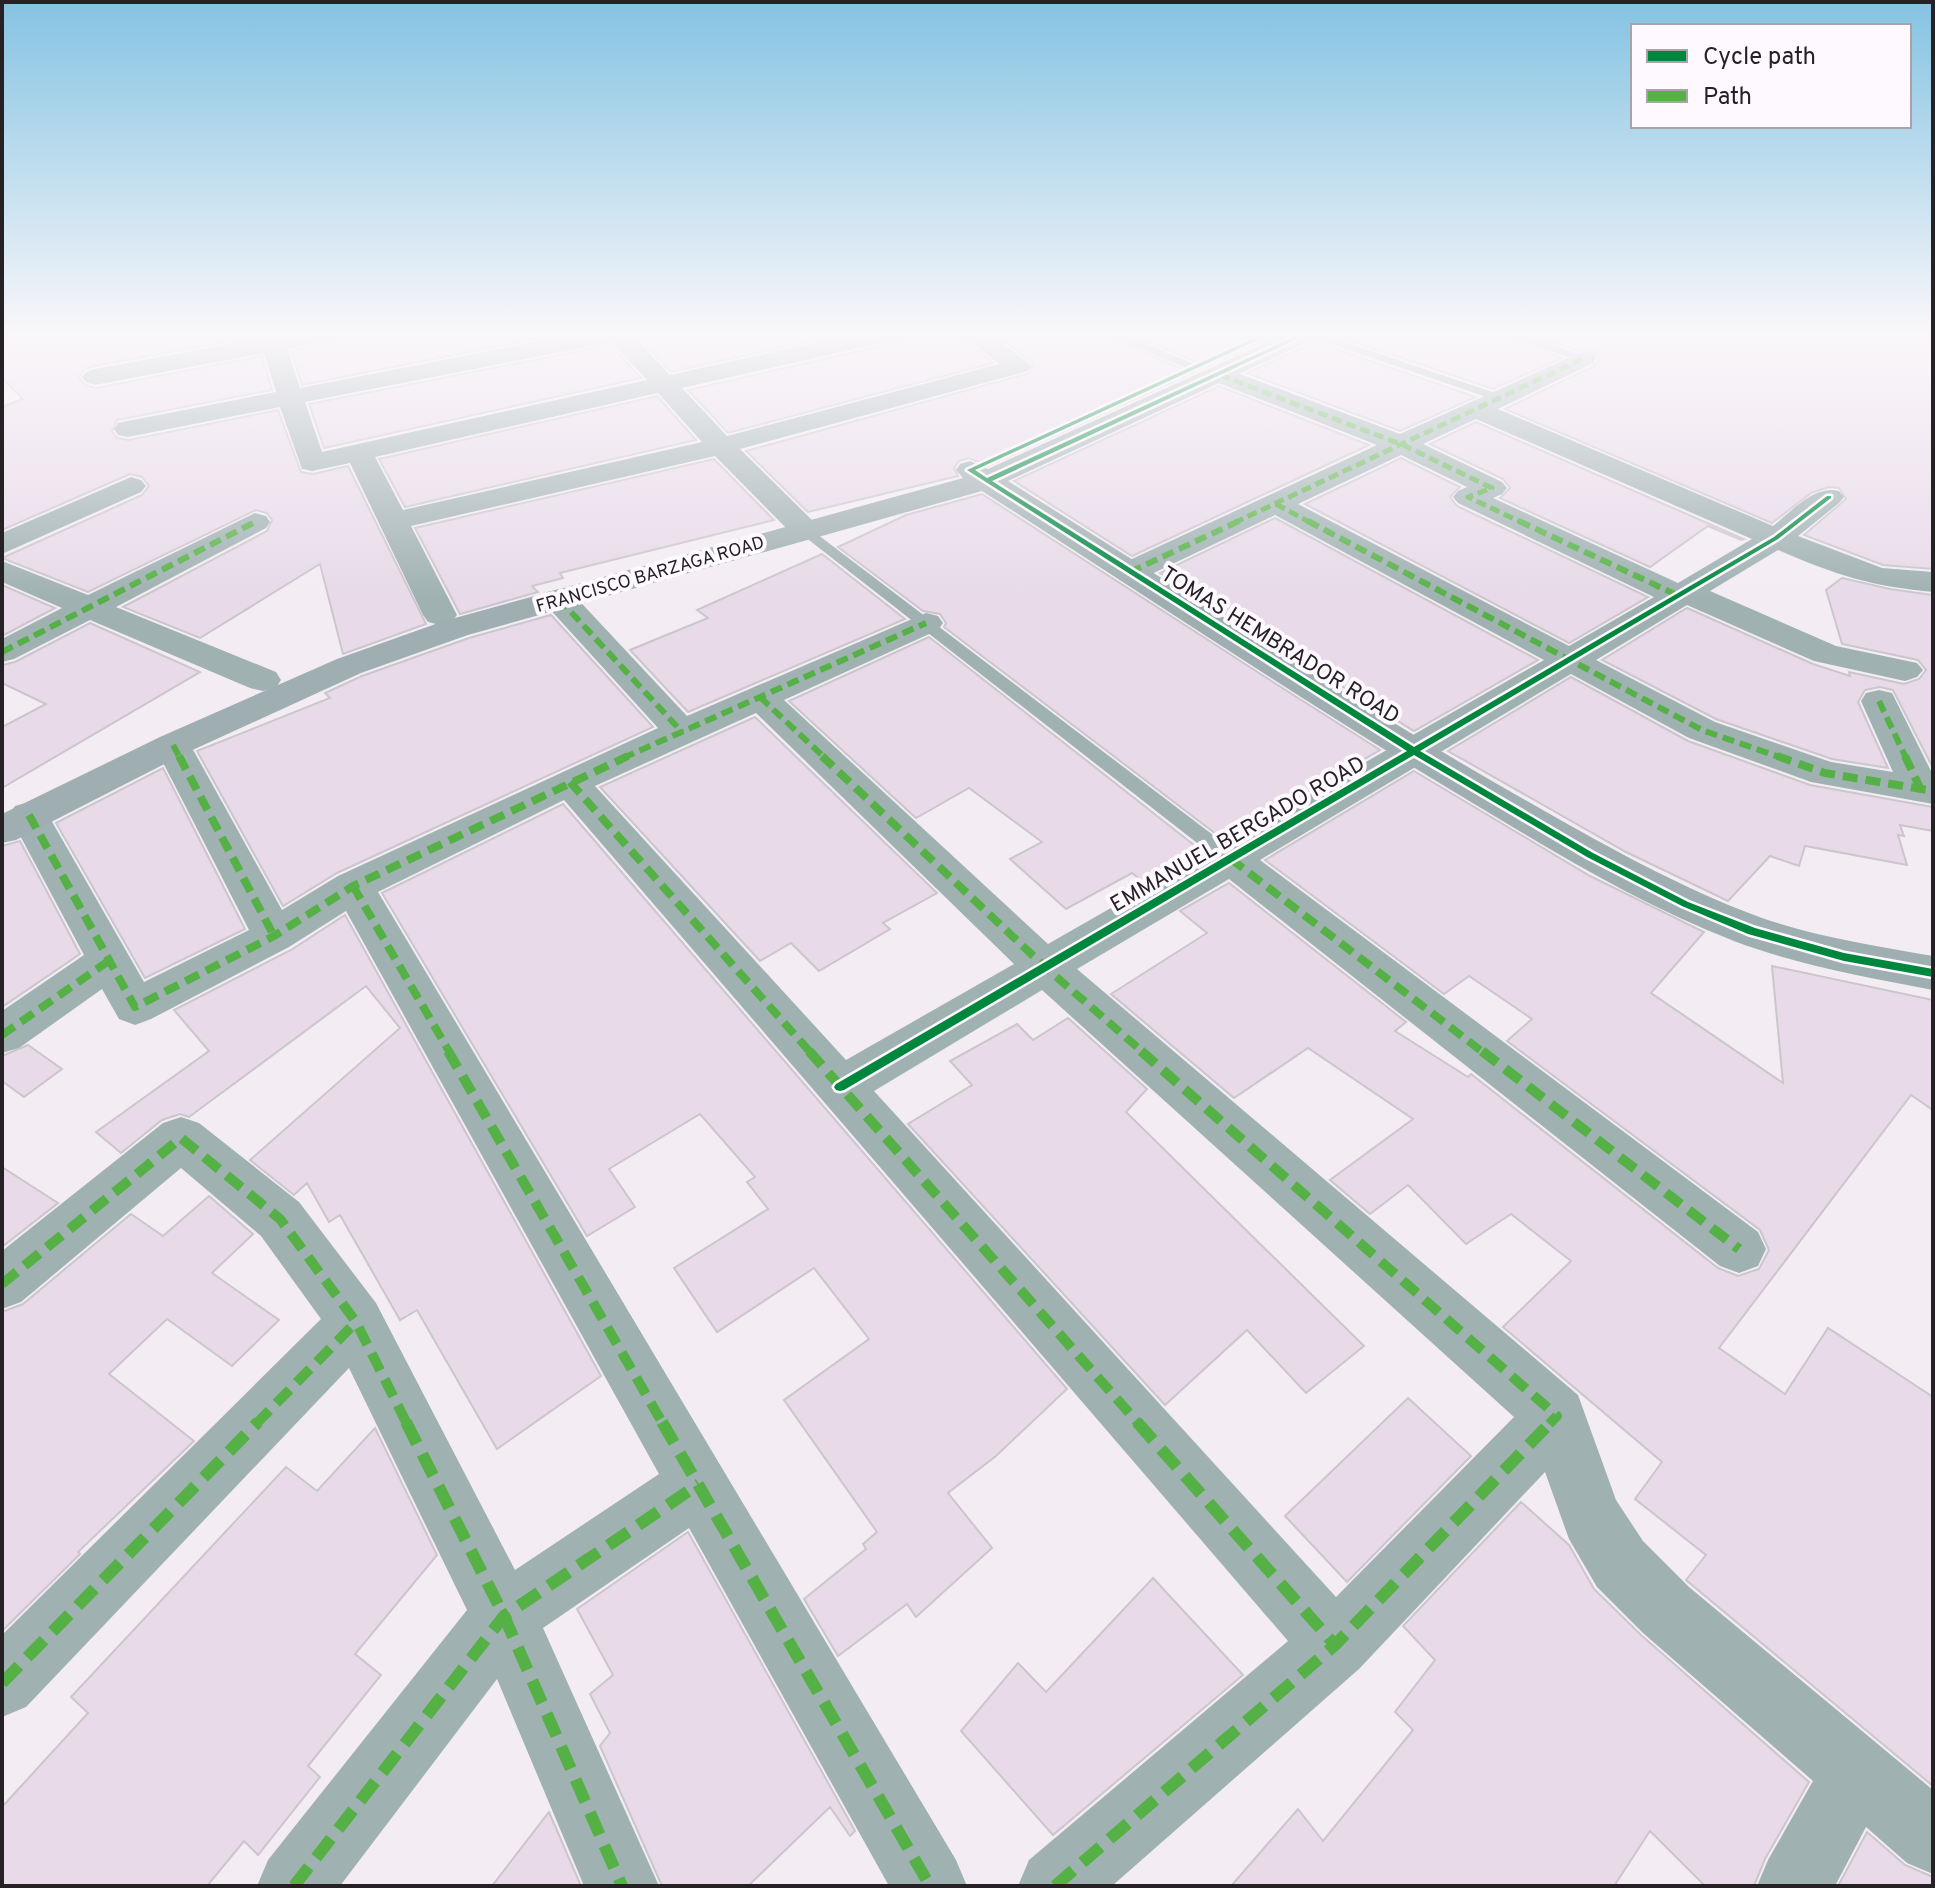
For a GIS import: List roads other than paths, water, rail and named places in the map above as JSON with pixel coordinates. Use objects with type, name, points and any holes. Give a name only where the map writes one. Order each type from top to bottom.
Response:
[{"type":"street","points":[[128,429],[164,422]]},
{"type":"street","points":[[300,422],[312,463],[501,422]]},
{"type":"street","points":[[699,422],[800,525]]},
{"type":"street","points":[[395,521],[721,446],[810,422]]},
{"type":"street","name":"FRANCISCO BARZAGA ROAD","points":[[11,815],[285,693],[374,657],[456,628],[979,475],[1096,422]]},
{"type":"street","points":[[1343,422],[1403,445],[1492,488],[1468,497],[1682,594],[1835,657],[1905,670]]},
{"type":"street","points":[[1130,572],[1452,422]]},
{"type":"street","points":[[1529,422],[1839,565],[1879,577],[1933,582]]},
{"type":"street","points":[[359,453],[440,615]]},
{"type":"street","name":"TOMAS HEMBRADOR ROAD","points":[[979,475],[1415,752],[1590,855],[1685,904],[1752,931],[1844,957],[1933,973]]},
{"type":"street","points":[[2,545],[131,486]]},
{"type":"street","name":"EMMANUEL BERGADO ROAD","points":[[840,1087],[1776,538],[1829,497]]},
{"type":"street","points":[[1276,504],[1702,730],[1765,755],[1825,773],[1926,790]]},
{"type":"street","points":[[2,652],[255,522]]},
{"type":"street","name":"FRANCISCO BARZAGA ROAD","points":[[11,815],[263,680],[328,653],[440,615],[800,525]]},
{"type":"street","points":[[2,571],[263,680]]},
{"type":"street","points":[[559,599],[682,732]]},
{"type":"street","points":[[11,815],[110,960],[135,1007],[274,936],[353,886],[570,782],[926,623]]},
{"type":"street","points":[[760,697],[1045,967],[1557,1416],[1591,1517],[1620,1564],[1666,1610],[1933,1837]]},
{"type":"street","points":[[1879,701],[1926,790]]},
{"type":"street","points":[[173,745],[274,936]]},
{"type":"street","points":[[570,782],[1335,1645]]},
{"type":"street","points":[[1231,859],[1739,1249]]},
{"type":"street","points":[[353,886],[930,1886]]},
{"type":"street","points":[[2,1035],[110,960]]},
{"type":"street","points":[[2,1284],[181,1138],[280,1219],[356,1322],[504,1616],[622,1886]]},
{"type":"street","points":[[2,1683],[356,1322]]},
{"type":"street","points":[[1055,1886],[1335,1645],[1557,1416]]},
{"type":"street","points":[[294,1886],[504,1616],[699,1484]]},
{"type":"street","points":[[1794,1886],[1856,1774]]},
{"type":"lane","points":[[800,525],[1231,859]]}]
